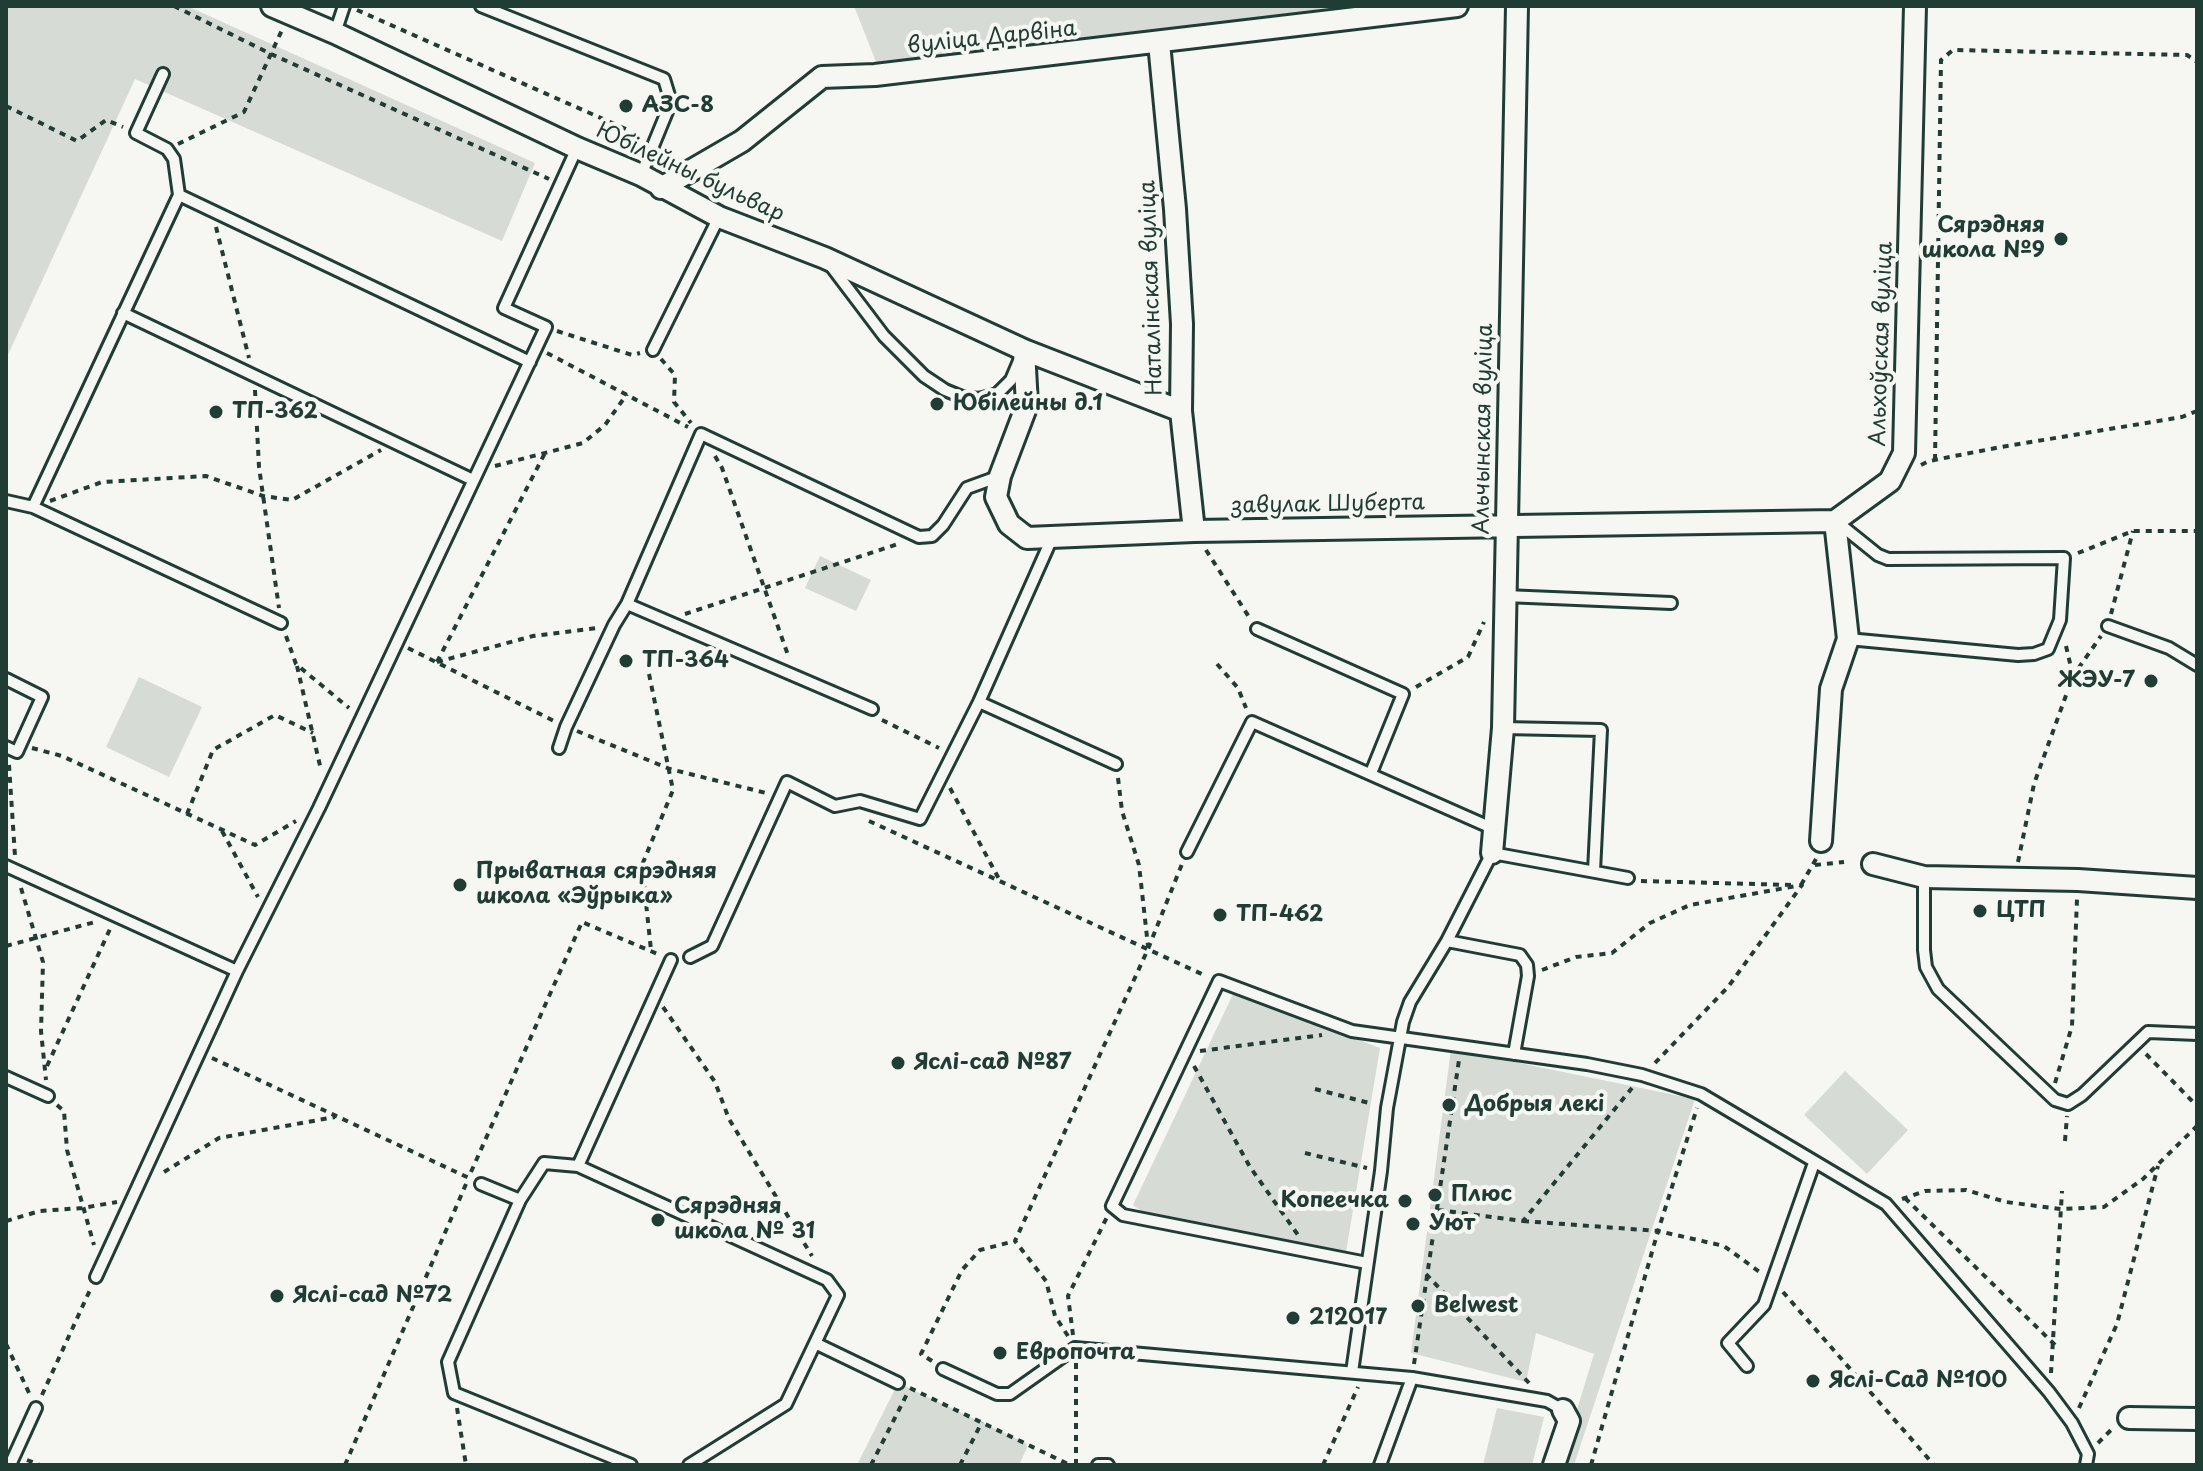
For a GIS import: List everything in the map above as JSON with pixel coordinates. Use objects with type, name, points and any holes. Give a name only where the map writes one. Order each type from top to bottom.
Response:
[{"type":"street","name":"вуліца Дарвіна","points":[[661,188],[742,141],[822,77],[875,75],[1457,6]]},
{"type":"street","name":"Альчынская вуліца","points":[[1492,853],[1503,728],[1517,6]]},
{"type":"street","name":"Альхоўская вуліца","points":[[1890,481],[1904,453],[1915,6]]},
{"type":"street","name":"Юбілейны бульвар","points":[[281,10],[641,175],[719,217],[825,258],[1024,350],[1181,411]]},
{"type":"street","name":"Наталінская вуліца","points":[[1159,43],[1182,309],[1181,411],[1194,531]]},
{"type":"street","name":"завулак Шуберта","points":[[1024,350],[1027,405],[1000,476],[996,497],[1009,524],[1027,538],[1194,531],[1835,521]]},
{"type":"street","points":[[1821,841],[1831,689],[1848,639],[1835,521],[1890,481]]},
{"type":"street","points":[[1873,864],[1924,877],[2078,880],[2197,888]]},
{"type":"street","points":[[1554,1465],[1569,1421],[1555,1406]]},
{"type":"street","points":[[2129,1418],[2197,1419]]},
{"type":"lane","points":[[335,33],[345,6]]},
{"type":"lane","points":[[481,6],[664,79],[671,102],[641,175]]},
{"type":"lane","points":[[33,507],[179,195],[174,159],[167,149],[136,133],[163,74]]},
{"type":"lane","points":[[98,1272],[237,971],[319,808],[546,327],[504,308],[577,148]]},
{"type":"lane","points":[[179,195],[530,362]]},
{"type":"lane","points":[[653,350],[719,217]]},
{"type":"lane","points":[[825,258],[884,336],[924,376],[945,390],[962,397],[979,399],[997,394],[1011,380],[1024,350]]},
{"type":"lane","points":[[123,313],[395,443],[475,475]]},
{"type":"lane","points":[[559,748],[614,625],[627,604],[701,434],[919,537],[932,536],[943,525],[967,488],[1000,476]]},
{"type":"lane","points":[[6,501],[33,507],[281,623]]},
{"type":"lane","points":[[1835,521],[1878,555],[1888,559],[2064,558],[2060,620],[2048,649],[2018,655],[1848,639]]},
{"type":"lane","points":[[690,957],[712,946],[787,782],[835,806],[860,801],[920,819],[979,702],[1052,538]]},
{"type":"lane","points":[[1505,596],[1671,603]]},
{"type":"lane","points":[[627,604],[872,709]]},
{"type":"lane","points":[[2108,626],[2169,648],[2197,665]]},
{"type":"lane","points":[[1257,629],[1403,694],[1371,773]]},
{"type":"lane","points":[[6,679],[42,697],[17,752],[7,748]]},
{"type":"lane","points":[[979,702],[1116,764]]},
{"type":"lane","points":[[1187,852],[1252,722],[1494,829]]},
{"type":"lane","points":[[1503,728],[1601,730],[1594,871]]},
{"type":"lane","points":[[1358,1373],[1367,1263],[1387,1108],[1410,1002],[1447,941],[1492,853],[1628,878]]},
{"type":"lane","points":[[11,868],[237,971]]},
{"type":"lane","points":[[1924,877],[1926,967],[1938,989],[2051,1097],[2068,1104],[2082,1095],[2148,1032],[2197,1034]]},
{"type":"lane","points":[[1447,941],[1520,955],[1527,965],[1528,976],[1514,1054]]},
{"type":"lane","points":[[578,1166],[671,960]]},
{"type":"lane","points":[[1367,1263],[1123,1215],[1112,1206],[1219,981],[1352,1031],[1587,1064],[1642,1075],[1701,1094],[1886,1204],[2049,1392],[2072,1423],[2087,1460]]},
{"type":"lane","points":[[6,1077],[48,1096]]},
{"type":"lane","points":[[631,1465],[454,1393],[448,1362],[520,1200],[544,1163],[578,1166],[827,1280],[838,1295],[786,1404],[689,1465]]},
{"type":"lane","points":[[1747,1366],[1728,1343],[1764,1305],[1814,1163]]},
{"type":"lane","points":[[481,1184],[520,1200]]},
{"type":"lane","points":[[817,1344],[898,1383]]},
{"type":"lane","points":[[943,1369],[997,1394],[1010,1394],[1075,1348],[1412,1378],[1555,1406]]},
{"type":"lane","points":[[1380,1465],[1412,1378]]},
{"type":"lane","points":[[10,1457],[36,1408]]},
{"type":"lane","points":[[1098,1465],[1108,1465]]},
{"type":"path","points":[[174,6],[271,54],[560,184]]},
{"type":"path","points":[[345,6],[628,130],[652,150]]},
{"type":"path","points":[[167,149],[244,112],[271,54],[281,10]]},
{"type":"path","points":[[1935,460],[1941,60],[1953,50],[2187,55],[2197,62]]},
{"type":"path","points":[[6,106],[77,141],[106,120],[136,133]]},
{"type":"path","points":[[212,211],[254,375],[263,496],[281,623],[296,664],[326,792]]},
{"type":"path","points":[[546,327],[632,355],[653,350],[675,375],[674,402],[701,434],[722,468],[795,675]]},
{"type":"path","points":[[536,348],[701,434]]},
{"type":"path","points":[[475,475],[583,443],[605,425],[627,394]]},
{"type":"path","points":[[1890,481],[1935,460],[2182,417],[2197,411]]},
{"type":"path","points":[[33,507],[102,482],[206,476],[263,496],[292,500],[395,443]]},
{"type":"path","points":[[437,662],[545,453]]},
{"type":"path","points":[[1194,531],[1257,629]]},
{"type":"path","points":[[2064,558],[2133,531],[2197,531]]},
{"type":"path","points":[[2014,879],[2034,784],[2073,676],[2108,626],[2133,531]]},
{"type":"path","points":[[668,619],[919,537]]},
{"type":"path","points":[[1403,694],[1468,657],[1492,604],[1505,596]]},
{"type":"path","points":[[437,662],[533,636],[614,625]]},
{"type":"path","points":[[396,642],[566,727],[670,769],[780,796]]},
{"type":"path","points":[[296,664],[361,717]]},
{"type":"path","points":[[1217,664],[1238,688],[1252,722]]},
{"type":"path","points":[[649,674],[673,790],[642,865],[651,951]]},
{"type":"path","points":[[872,709],[877,717],[952,754]]},
{"type":"path","points":[[187,814],[213,750],[275,715],[313,733]]},
{"type":"path","points":[[20,745],[62,756],[255,845],[319,808]]},
{"type":"path","points":[[7,748],[11,868],[43,962],[41,1031],[48,1096],[64,1111],[67,1150],[98,1272],[36,1408]]},
{"type":"path","points":[[1116,764],[1122,811],[1139,865],[1148,949]]},
{"type":"path","points":[[942,774],[1000,881]]},
{"type":"path","points":[[835,806],[1219,981]]},
{"type":"path","points":[[221,829],[266,912]]},
{"type":"path","points":[[1523,1221],[1642,1075],[1728,987],[1802,885],[1814,865],[1821,841]]},
{"type":"path","points":[[1015,1241],[1148,949],[1187,852]]},
{"type":"path","points":[[1814,865],[1844,862]]},
{"type":"path","points":[[1628,878],[1638,881],[1802,885]]},
{"type":"path","points":[[2051,1097],[2072,1026],[2078,880]]},
{"type":"path","points":[[1528,976],[1576,957],[1612,953],[1650,923],[1690,905],[1802,885]]},
{"type":"path","points":[[6,946],[116,916]]},
{"type":"path","points":[[45,1069],[116,916]]},
{"type":"path","points":[[345,1465],[582,922],[671,960]]},
{"type":"path","points":[[655,995],[715,1082],[729,1119],[827,1280]]},
{"type":"path","points":[[1301,1250],[1297,1230],[1250,1167],[1186,1053],[1352,1031]]},
{"type":"path","points":[[2136,1043],[2197,1106]]},
{"type":"path","points":[[1412,1378],[1461,1046]]},
{"type":"path","points":[[199,1052],[481,1184]]},
{"type":"path","points":[[1315,1089],[1387,1108]]},
{"type":"path","points":[[1591,1465],[1701,1094]]},
{"type":"path","points":[[2065,1141],[2068,1104]]},
{"type":"path","points":[[164,1172],[219,1138],[337,1117]]},
{"type":"path","points":[[1886,1204],[1925,1191],[1966,1190],[2006,1202],[2061,1209],[2104,1207],[2143,1179],[2197,1126]]},
{"type":"path","points":[[1305,1153],[1381,1171]]},
{"type":"path","points":[[2072,1423],[2117,1324],[2158,1164]]},
{"type":"path","points":[[2049,1392],[2055,1345],[2062,1191]]},
{"type":"path","points":[[1905,1198],[2055,1345]]},
{"type":"path","points":[[6,1221],[40,1211],[82,1208],[131,1199]]},
{"type":"path","points":[[898,1383],[1073,1465],[1075,1348],[1068,1296],[1112,1206]]},
{"type":"path","points":[[1438,1210],[1523,1221],[1658,1231],[1724,1246],[1773,1281],[1934,1465]]},
{"type":"path","points":[[1015,1241],[1046,1281],[1055,1316],[1075,1348]]},
{"type":"path","points":[[943,1369],[921,1354],[962,1270],[980,1250],[1015,1241]]},
{"type":"path","points":[[1426,1274],[1555,1406]]},
{"type":"path","points":[[6,1344],[36,1408]]},
{"type":"path","points":[[1323,1465],[1358,1373]]},
{"type":"path","points":[[871,1465],[909,1388]]},
{"type":"path","points":[[454,1393],[466,1465]]},
{"type":"path","points":[[2087,1460],[2112,1428],[2129,1418]]},
{"type":"path","points":[[960,1465],[982,1422]]},
{"type":"shaded area","points":[[6,6],[187,6],[535,163],[502,241],[135,79],[6,359]]},
{"type":"shaded area","points":[[854,6],[1360,6],[1169,35],[880,72]]},
{"type":"shaded area","points":[[820,556],[871,580],[856,611],[805,588]]},
{"type":"shaded area","points":[[139,677],[202,707],[169,777],[106,747]]},
{"type":"shaded area","points":[[1234,992],[1380,1048],[1345,1258],[1160,1225],[1133,1205]]},
{"type":"shaded area","points":[[1451,1049],[1695,1099],[1574,1465],[1560,1465],[1594,1354],[1536,1333],[1526,1382],[1411,1353]]},
{"type":"shaded area","points":[[1845,1071],[1908,1130],[1867,1174],[1804,1115]]},
{"type":"shaded area","points":[[898,1383],[1026,1443],[1027,1448],[1019,1465],[857,1465]]},
{"type":"shaded area","points":[[1497,1408],[1544,1417],[1532,1465],[1483,1465]]},
{"type":"place","name":"АЗС-8","points":[[626,106]]},
{"type":"place","name":"Сярэдняя школа №9","points":[[2061,239]]},
{"type":"place","name":"Юбілейны д.1","points":[[937,404]]},
{"type":"place","name":"ТП-362","points":[[216,412]]},
{"type":"place","name":"ТП-364","points":[[626,661]]},
{"type":"place","name":"ЖЭУ-7","points":[[2151,681]]},
{"type":"place","name":"Прыватная сярэдняя школа «Эўрыка»","points":[[460,885]]},
{"type":"place","name":"ЦТП","points":[[1980,911]]},
{"type":"place","name":"ТП-462","points":[[1220,915]]},
{"type":"place","name":"Яслі-сад №87","points":[[898,1063]]},
{"type":"place","name":"Добрыя лекі","points":[[1449,1105]]},
{"type":"place","name":"Плюс","points":[[1435,1195]]},
{"type":"place","name":"Копеечка","points":[[1405,1201]]},
{"type":"place","name":"Сярэдняя школа № 31","points":[[658,1220]]},
{"type":"place","name":"Уют","points":[[1413,1224]]},
{"type":"place","name":"Яслі-сад №72","points":[[277,1296]]},
{"type":"place","name":"Belwest","points":[[1418,1306]]},
{"type":"place","name":"212017","points":[[1293,1318]]},
{"type":"place","name":"Европочта","points":[[1000,1353]]},
{"type":"place","name":"Яслі-Сад №100","points":[[1813,1381]]}]
